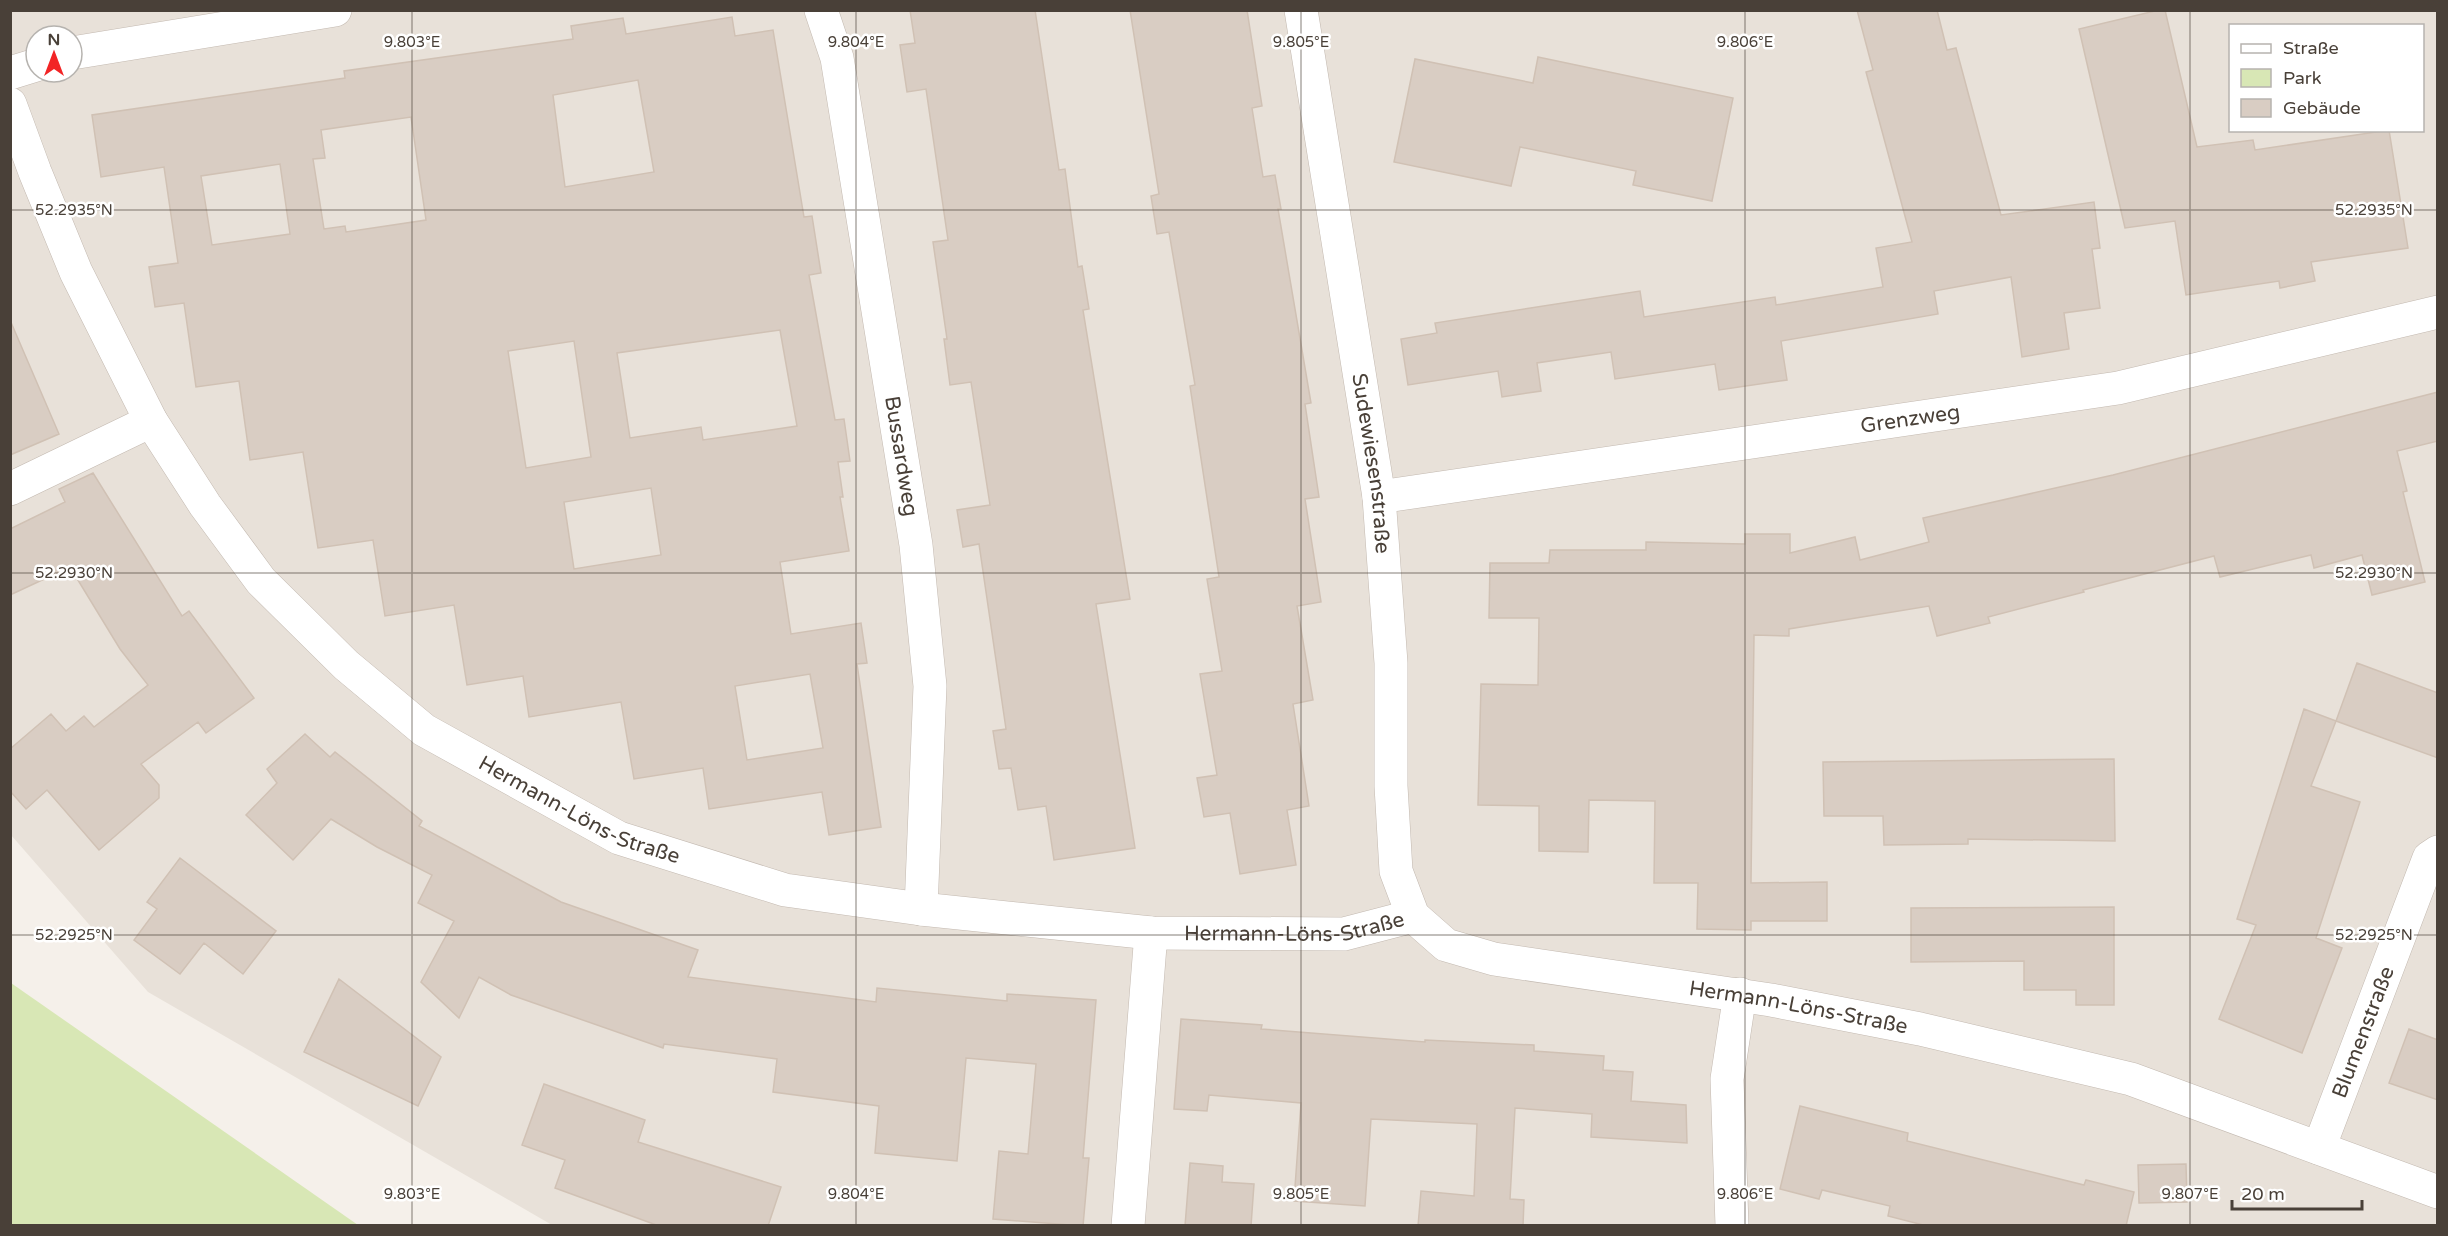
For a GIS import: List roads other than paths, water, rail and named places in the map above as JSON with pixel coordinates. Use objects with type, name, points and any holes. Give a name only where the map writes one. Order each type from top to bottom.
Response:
[{"type":"street","points":[[84,51],[335,10]]},
{"type":"street","name":"Bussardweg","points":[[821,10],[837,58],[916,545],[930,687],[921,909]]},
{"type":"street","name":"Sudewiesenstraße","points":[[1301,10],[1379,497],[1391,663],[1391,786],[1396,871],[1413,916]]},
{"type":"street","name":"Hermann-Löns-Straße","points":[[10,104],[76,272],[151,421],[205,505],[261,581],[346,665],[424,730],[619,838],[785,890],[921,909],[1151,933],[1344,934],[1413,916],[1446,945],[1494,959],[1740,994],[1920,1029],[2131,1079],[2438,1191]]},
{"type":"street","name":"Grenzweg","points":[[1379,497],[2118,388],[2438,312]]},
{"type":"street","points":[[10,489],[151,421]]},
{"type":"street","name":"Blumenstraße","points":[[2319,1148],[2428,858],[2438,852]]},
{"type":"street","points":[[1128,1226],[1151,933]]},
{"type":"street","points":[[1732,1226],[1727,1079],[1740,994]]}]
